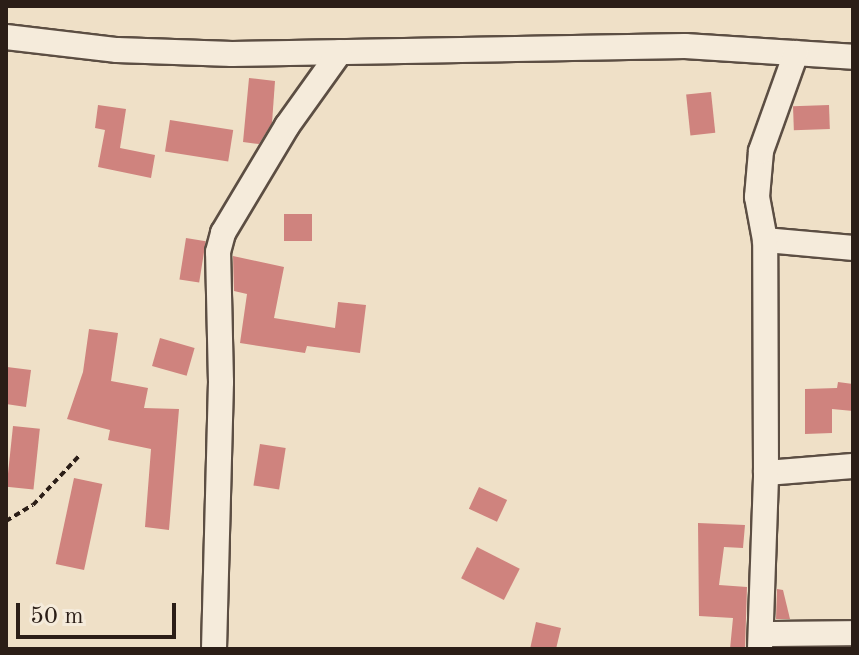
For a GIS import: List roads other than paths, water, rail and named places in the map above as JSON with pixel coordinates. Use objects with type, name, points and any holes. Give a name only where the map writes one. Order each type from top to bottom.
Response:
[{"type":"street","points":[[6,37],[117,50],[340,52],[685,46],[853,57]]},
{"type":"street","points":[[214,649],[221,382],[218,252],[223,233],[263,165],[340,52]]},
{"type":"street","points":[[796,53],[761,151],[757,197],[765,240],[766,473],[761,641],[853,633]]},
{"type":"street","points":[[765,240],[853,248]]},
{"type":"street","points":[[766,473],[853,466]]}]
